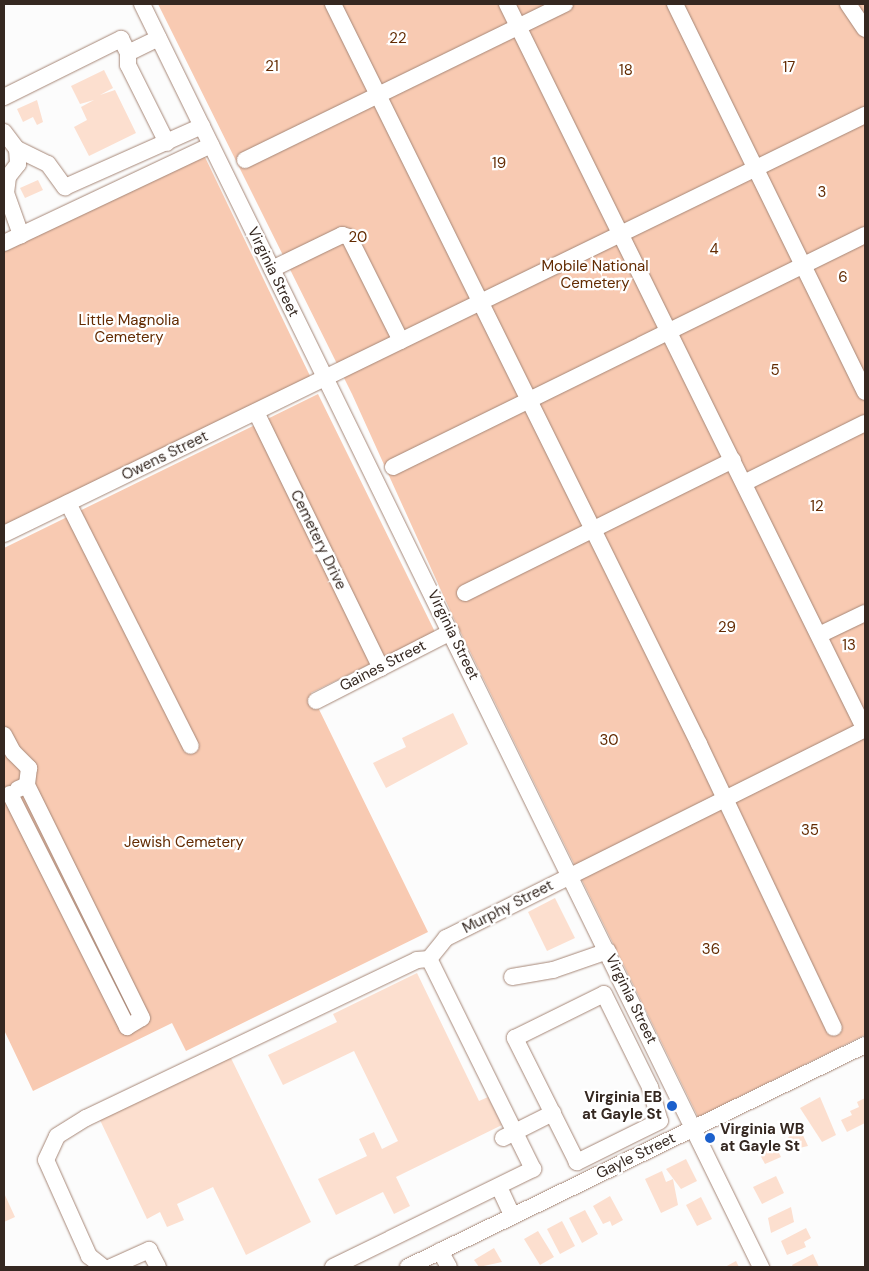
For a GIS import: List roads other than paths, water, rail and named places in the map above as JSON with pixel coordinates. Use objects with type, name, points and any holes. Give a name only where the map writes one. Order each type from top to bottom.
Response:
[{"type":"street","name":"Virginia Street","points":[[142,4],[608,951],[761,1267]]},
{"type":"street","points":[[333,4],[834,1028]]},
{"type":"street","points":[[507,4],[865,730]]},
{"type":"street","points":[[245,160],[565,4]]},
{"type":"street","points":[[675,4],[865,392]]},
{"type":"street","points":[[848,4],[865,29]]},
{"type":"street","points":[[128,53],[158,38]]},
{"type":"street","points":[[4,97],[120,39],[128,53],[128,65],[167,143]]},
{"type":"street","name":"Owens Street","points":[[4,534],[621,235],[865,114]]},
{"type":"street","points":[[4,132],[17,149],[48,164],[65,187],[202,126]]},
{"type":"street","points":[[4,243],[211,145]]},
{"type":"street","points":[[17,149],[18,164],[8,177],[6,193],[21,235]]},
{"type":"street","points":[[106,168],[118,188]]},
{"type":"street","points":[[272,269],[342,235],[349,237],[401,341]]},
{"type":"street","points":[[393,468],[865,235]]},
{"type":"street","name":"Cemetery Drive","points":[[256,412],[381,668]]},
{"type":"street","points":[[744,483],[865,424]]},
{"type":"street","points":[[465,594],[733,460]]},
{"type":"street","points":[[68,502],[191,746]]},
{"type":"street","points":[[819,635],[865,613]]},
{"type":"street","name":"Gaines Street","points":[[316,700],[451,632]]},
{"type":"street","name":"Murphy Street","points":[[429,959],[446,938],[865,730]]},
{"type":"street","points":[[4,735],[13,752],[29,768],[27,785],[142,1018],[127,1027],[7,793],[27,785]]},
{"type":"street","points":[[512,977],[553,970],[608,951]]},
{"type":"street","points":[[103,1267],[89,1256],[46,1160],[57,1136],[86,1118],[417,960],[429,959],[509,1135],[533,1168],[499,1187],[333,1267]]},
{"type":"street","points":[[604,994],[650,1087],[660,1121],[577,1162],[552,1113],[515,1038],[604,994]]},
{"type":"street","name":"Gayle Street","points":[[408,1267],[865,1045]]},
{"type":"street","points":[[509,1135],[552,1113]]},
{"type":"street","points":[[499,1187],[512,1215]]},
{"type":"street","points":[[111,1267],[149,1250],[158,1267]]},
{"type":"street","points":[[440,1251],[449,1267]]},
{"type":"place","name":"Virginia EB at Gayle St","points":[[672,1106]]},
{"type":"place","name":"Virginia WB at Gayle St","points":[[710,1138]]},
{"type":"park label","name":"22","points":[[398,39]]},
{"type":"park label","name":"21","points":[[272,67]]},
{"type":"park label","name":"17","points":[[789,68]]},
{"type":"park label","name":"18","points":[[626,71]]},
{"type":"park label","name":"19","points":[[499,164]]},
{"type":"park label","name":"3","points":[[822,193]]},
{"type":"park label","name":"20","points":[[358,238]]},
{"type":"park label","name":"4","points":[[714,250]]},
{"type":"park label","name":"Mobile National Cemetery","points":[[595,274]]},
{"type":"park label","name":"6","points":[[843,278]]},
{"type":"park label","name":"Little Magnolia Cemetery","points":[[129,328]]},
{"type":"park label","name":"5","points":[[775,371]]},
{"type":"park label","name":"12","points":[[817,507]]},
{"type":"park label","name":"29","points":[[727,628]]},
{"type":"park label","name":"13","points":[[849,646]]},
{"type":"park label","name":"30","points":[[609,741]]},
{"type":"park label","name":"35","points":[[810,831]]},
{"type":"park label","name":"Jewish Cemetery","points":[[184,843]]},
{"type":"park label","name":"36","points":[[711,950]]}]
